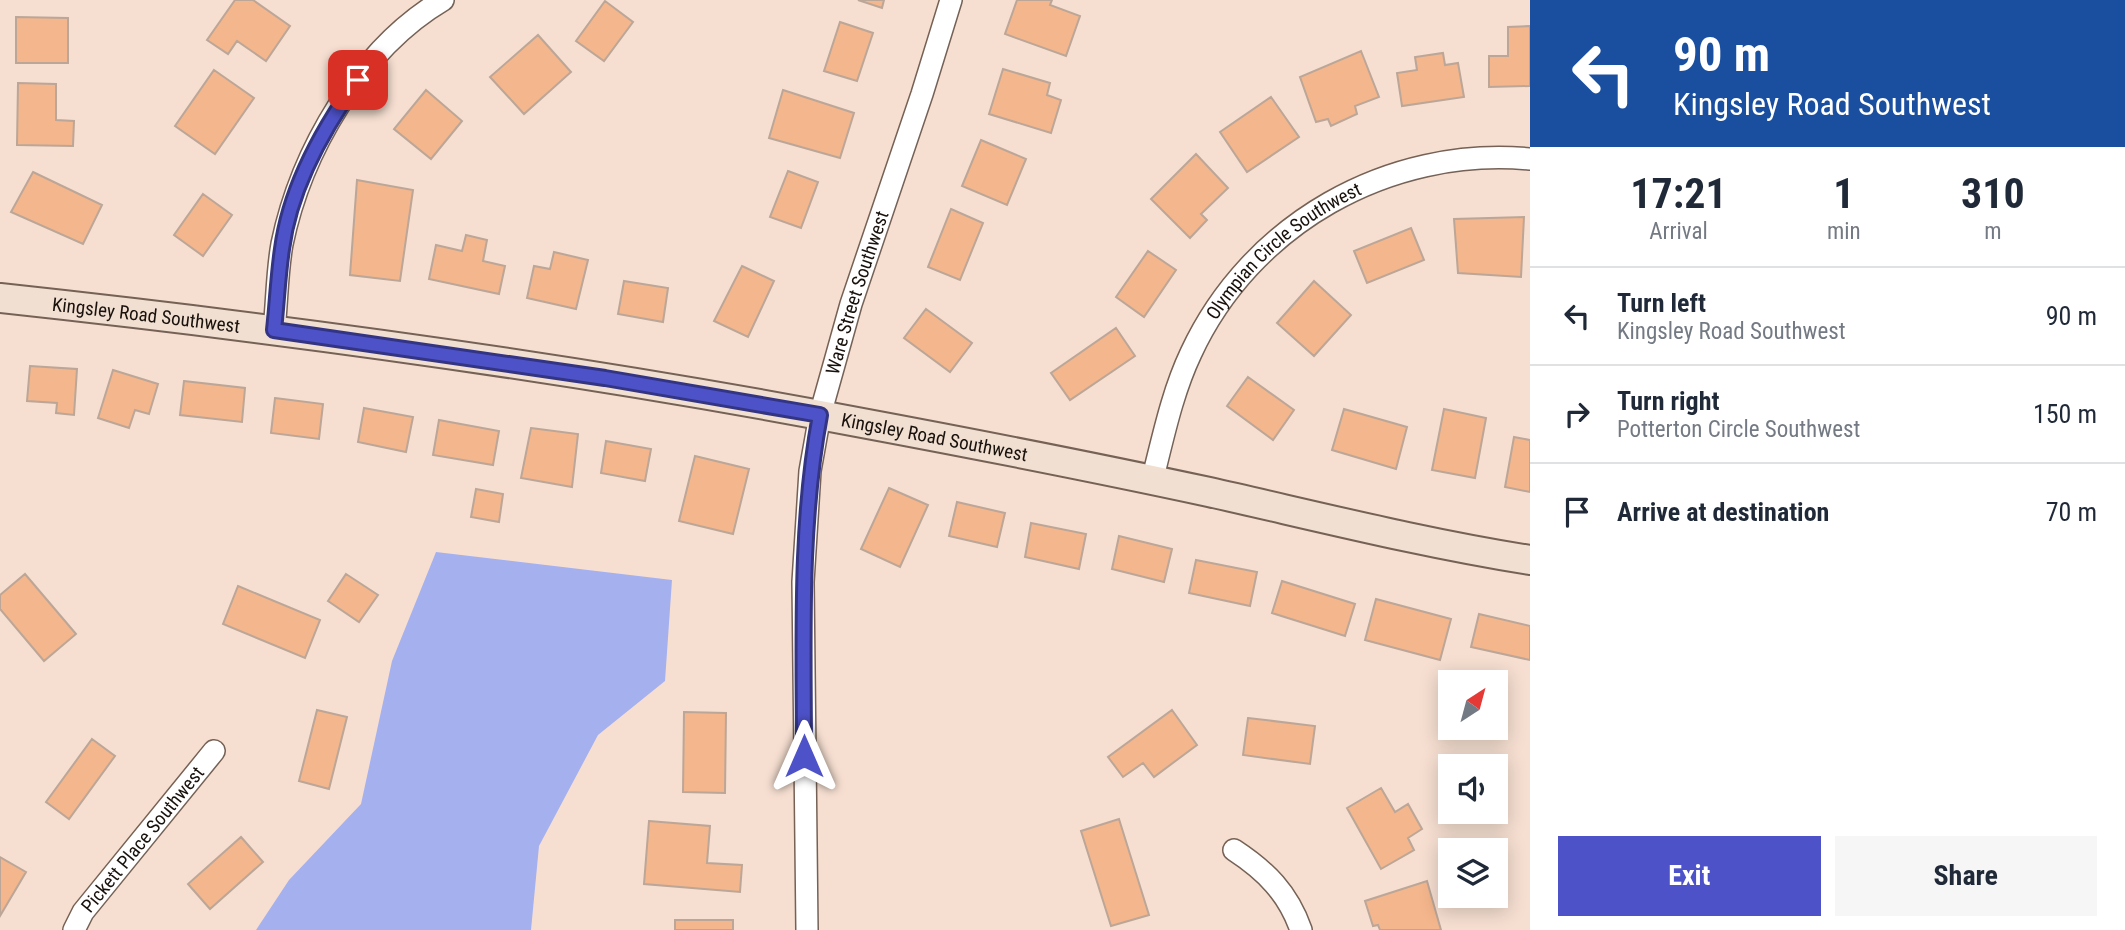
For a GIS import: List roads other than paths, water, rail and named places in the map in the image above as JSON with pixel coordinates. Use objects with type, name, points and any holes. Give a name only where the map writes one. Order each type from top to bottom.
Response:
[{"type":"street","points":[[274,330],[282,247],[292,202],[312,152],[336,110],[370,64],[400,32],[443,0]]},
{"type":"street","name":"Ware Street Southwest","points":[[807,930],[803,582],[810,471],[820,415],[851,304],[951,0]]},
{"type":"street","name":"Olympian Circle Southwest","points":[[1152,481],[1167,422],[1190,355],[1210,316],[1236,280],[1267,247],[1302,218],[1340,195],[1380,178],[1423,165],[1467,158],[1530,159]]},
{"type":"street","name":"Kingsley Road Southwest","points":[[0,298],[274,330],[605,378],[820,415],[1152,481],[1387,533],[1530,561]]},
{"type":"street","name":"Pickett Place Southwest","points":[[74,930],[83,912],[214,751]]},
{"type":"street","points":[[1234,850],[1260,867],[1280,887],[1301,930]]}]
